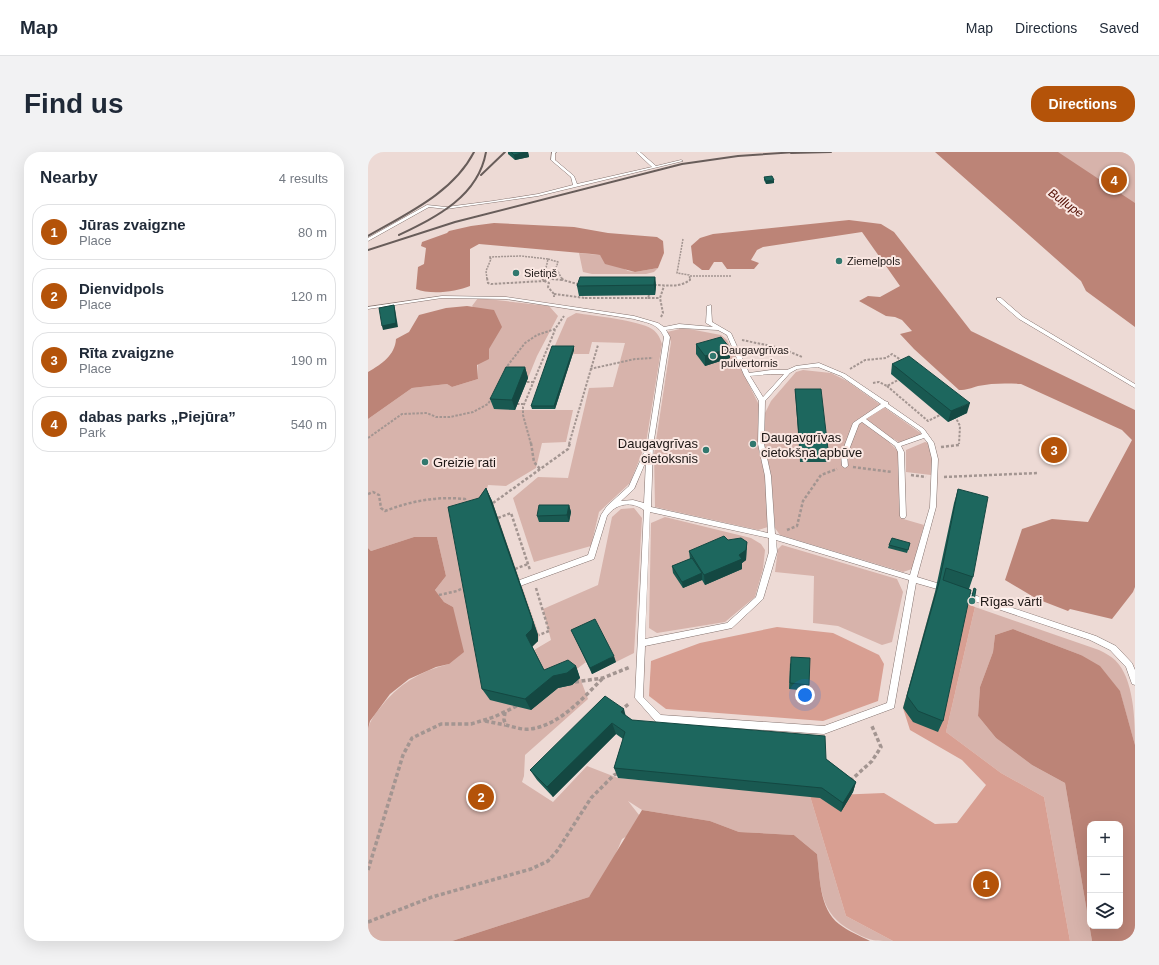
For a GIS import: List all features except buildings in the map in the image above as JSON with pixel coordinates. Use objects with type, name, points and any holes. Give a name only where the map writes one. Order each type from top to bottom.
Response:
[{"type":"lane","points":[[555,152],[553,153],[553,160],[573,177],[575,186]]},
{"type":"lane","points":[[638,152],[655,167]]},
{"type":"lane","points":[[368,240],[428,206],[446,208],[485,204],[538,195],[682,161]]},
{"type":"lane","points":[[368,308],[442,297],[479,296],[553,304],[656,324],[663,329],[667,337],[650,446],[639,698],[659,718],[824,730],[891,706],[913,578],[933,506],[935,459],[933,449],[922,430],[886,403],[843,375],[819,365],[796,368],[788,372],[762,401]]},
{"type":"lane","points":[[999,299],[1021,318],[1135,386]]},
{"type":"lane","points":[[642,643],[729,626],[759,599],[773,552],[768,476],[761,444],[762,401],[747,375],[729,334],[709,323],[709,306]]},
{"type":"lane","points":[[663,329],[679,326],[694,326],[722,330]]},
{"type":"lane","points":[[747,375],[771,372],[788,372]]},
{"type":"lane","points":[[845,466],[844,455],[856,423],[886,403]]},
{"type":"lane","points":[[862,419],[897,445],[901,452],[903,516]]},
{"type":"lane","points":[[897,445],[926,435]]},
{"type":"lane","points":[[520,583],[591,557],[604,515],[609,508],[632,487],[650,446]]},
{"type":"lane","points":[[609,508],[622,502],[642,504],[647,509],[772,536],[937,586]]},
{"type":"lane","points":[[971,597],[1093,638],[1113,648],[1129,665],[1135,681]]},
{"type":"path","points":[[683,239],[677,273],[690,276],[732,276]]},
{"type":"path","points":[[563,280],[556,268],[558,262],[537,256],[508,258],[491,255],[486,271],[488,283],[491,284],[544,281],[551,279],[563,280],[571,283],[587,284]]},
{"type":"path","points":[[548,259],[546,268],[540,275],[544,281],[549,283],[548,287],[554,294],[585,297],[648,296],[660,298]]},
{"type":"path","points":[[648,285],[676,286],[687,283],[690,276]]},
{"type":"path","points":[[656,324],[663,312],[660,298],[664,286]]},
{"type":"path","points":[[553,304],[554,294]]},
{"type":"path","points":[[540,469],[534,462],[531,441],[523,414],[524,404],[555,329],[562,317],[578,309]]},
{"type":"path","points":[[504,371],[524,341],[540,333],[555,329]]},
{"type":"path","points":[[729,334],[738,339],[797,354],[810,362],[819,365]]},
{"type":"path","points":[[494,503],[568,449],[598,345]]},
{"type":"path","points":[[843,375],[865,360],[886,358],[892,354],[906,363]]},
{"type":"path","points":[[590,369],[635,359],[652,358],[663,361]]},
{"type":"path","points":[[887,386],[898,380]]},
{"type":"path","points":[[527,382],[533,382]]},
{"type":"path","points":[[860,386],[879,382],[887,386],[928,421],[940,416]]},
{"type":"path","points":[[368,438],[402,414],[427,414],[436,418],[473,412],[488,404],[494,394]]},
{"type":"path","points":[[517,404],[524,404]]},
{"type":"path","points":[[933,449],[959,445],[959,420],[952,414]]},
{"type":"path","points":[[368,494],[373,492],[379,495],[381,508],[385,511],[404,504],[454,497],[465,499],[467,511]]},
{"type":"path","points":[[515,569],[528,564]]},
{"type":"path","points":[[439,595],[457,591],[466,587]]},
{"type":"path","points":[[575,682],[603,678],[641,664]]},
{"type":"path","points":[[485,720],[520,729],[533,729],[542,726],[564,713],[603,678]]},
{"type":"path","points":[[617,713],[627,704],[639,698]]},
{"type":"path","points":[[368,870],[403,755],[412,738],[441,724],[471,724],[485,720],[526,702]]},
{"type":"path","points":[[505,712],[504,720],[506,725]]},
{"type":"path","points":[[846,784],[872,761],[881,747],[867,715]]},
{"type":"path","points":[[368,922],[432,897],[531,869],[548,861],[557,851],[591,798],[614,775],[620,772]]},
{"type":"shaded area","points":[[1052,152],[1135,152],[1135,208]]},
{"type":"shaded area","points":[[579,253],[600,255],[628,271],[635,272],[658,268],[654,272],[646,274],[592,274],[583,272]]},
{"type":"shaded area","points":[[478,298],[549,306],[558,316],[537,356],[515,410],[573,410],[566,442],[542,443],[536,468],[506,486],[488,485],[484,500],[492,501],[493,503],[539,635],[538,641],[532,647],[534,650],[551,640],[543,609],[598,585],[612,517],[621,509],[634,508],[642,518],[634,653],[616,662],[597,626],[574,636],[586,662],[573,672],[580,678],[588,699],[525,755],[524,776],[522,782],[553,802],[587,766],[618,778],[810,796],[846,916],[893,941],[868,939],[863,937],[841,924],[833,916],[827,908],[821,889],[817,854],[794,835],[739,832],[710,821],[642,810],[628,801],[647,825],[622,839],[607,875],[589,897],[452,941],[368,941],[368,729],[376,713],[394,692],[419,675],[449,664],[453,607],[444,602],[435,590],[446,576],[437,537],[414,537],[371,551],[368,548],[368,419],[412,388],[447,384],[452,387],[478,379],[477,311],[472,306]]},
{"type":"shaded area","points":[[576,313],[637,323],[652,329],[660,338],[662,344],[646,443],[630,483],[599,512],[591,546],[534,562],[513,498],[538,477],[568,478],[589,388],[613,387],[625,343],[592,342],[589,354],[573,354],[574,350],[553,350],[567,318]]},
{"type":"shaded area","points":[[684,328],[721,335],[727,340],[759,405],[758,444],[765,477],[768,527],[758,530],[655,507],[654,454],[671,342],[667,332]]},
{"type":"shaded area","points":[[803,370],[831,373],[847,381],[922,434],[900,443],[894,439],[889,442],[899,452],[900,518],[924,525],[912,569],[903,572],[780,535],[775,528],[771,475],[764,443],[765,413],[771,401],[796,372]]},
{"type":"shaded area","points":[[925,442],[929,443],[932,460],[931,475],[906,472],[906,450]]},
{"type":"shaded area","points":[[665,517],[751,538],[761,544],[765,550],[763,569],[755,597],[725,622],[657,633],[649,628],[651,523]]},
{"type":"shaded area","points":[[782,545],[897,579],[903,592],[892,642],[882,645],[838,626],[813,623],[814,576],[775,572],[778,549]]},
{"type":"shaded area","points":[[935,592],[975,607],[946,732],[1001,773],[1044,797],[1070,941],[893,941],[846,916],[810,796],[884,793],[935,824],[957,823],[986,785],[962,760],[910,730],[903,708]]},
{"type":"shaded area","points":[[975,607],[1099,650],[1115,660],[1121,668],[1130,688],[1134,712],[1135,745],[1120,692],[1081,655],[1013,629],[995,635],[993,652],[980,687],[978,716],[996,738],[1032,765],[1065,783],[1087,912],[1087,929],[1090,929],[1092,941],[1070,941],[1044,797],[1001,773],[946,732]]},
{"type":"shaded area","points":[[777,627],[833,633],[879,655],[884,664],[878,701],[823,721],[666,709],[649,696],[651,661],[700,643]]},
{"type":"water","name":"Buļļupe","points":[[935,152],[1058,152],[1135,203],[1135,327],[1086,291],[1081,281]]},
{"type":"water","points":[[849,220],[881,224],[894,232],[971,331],[1135,410],[1135,587],[1133,592],[1112,619],[1070,609],[1068,611],[1037,599],[1005,580],[1022,529],[1052,519],[1088,522],[1132,440],[1122,430],[1021,384],[989,384],[959,390],[914,349],[900,334],[912,331],[902,320],[895,317],[886,316],[859,301],[868,296],[880,297],[900,286],[862,232],[763,247],[757,250],[751,260],[759,263],[754,269],[727,269],[722,262],[714,262],[709,270],[702,270],[693,263],[691,246],[700,238],[713,234]]},
{"type":"water","points":[[494,223],[574,227],[608,233],[657,237],[663,241],[664,253],[658,268],[635,272],[605,264],[600,255],[479,244],[470,249],[470,286],[458,290],[443,292],[428,292],[416,289],[418,267],[424,264],[426,248],[421,246],[422,242],[449,231]]},
{"type":"water","points":[[467,306],[494,310],[502,327],[489,349],[489,359],[477,365],[478,379],[452,387],[447,384],[412,388],[368,419],[368,372],[387,358],[393,350],[396,339],[409,332],[419,315],[446,308]]},
{"type":"water","points":[[414,537],[437,537],[446,576],[435,590],[444,602],[453,607],[464,652],[449,664],[436,667],[409,679],[390,694],[370,721],[368,729],[368,548],[371,551]]},
{"type":"water","points":[[1013,629],[1081,655],[1100,666],[1120,691],[1135,745],[1135,941],[1092,941],[1090,929],[1123,929],[1123,821],[1087,821],[1087,912],[1065,783],[1032,765],[996,738],[978,716],[980,687],[993,652],[995,635]]},
{"type":"water","points":[[642,810],[710,821],[739,832],[794,835],[817,854],[824,901],[832,918],[846,929],[870,941],[452,941],[589,897]]},
{"type":"railway","points":[[368,236],[413,211],[441,191],[454,179],[474,152]]},
{"type":"railway","points":[[399,235],[441,213],[465,193],[481,168],[486,152]]},
{"type":"railway","points":[[481,175],[505,152]]},
{"type":"railway","points":[[368,250],[455,222],[682,164],[738,156],[796,152]]},
{"type":"railway","points":[[791,153],[831,152]]},
{"type":"place","name":"dabas parks „Piejūra”","points":[[1114,180]]},
{"type":"place","name":"Ziemeļpols","points":[[839,261]]},
{"type":"place","name":"Sietiņš","points":[[516,273]]},
{"type":"place","name":"Daugavgrīvas pulvertornis","points":[[713,356]]},
{"type":"place","name":"Daugavgrīvas cietokšņa apbūve","points":[[753,444]]},
{"type":"place","name":"Daugavgrīvas cietoksnis","points":[[706,450]]},
{"type":"place","name":"Rīta zvaigzne","points":[[1054,450]]},
{"type":"place","name":"Greizie rati","points":[[425,462]]},
{"type":"place","name":"Rīgas vārti","points":[[972,601]]},
{"type":"place","name":"Dienvidpols","points":[[481,797]]},
{"type":"place","name":"Jūras zvaigzne","points":[[986,884]]}]
